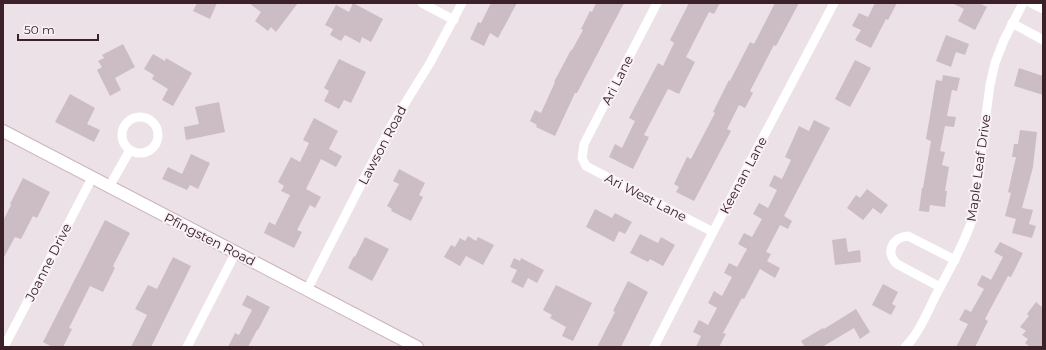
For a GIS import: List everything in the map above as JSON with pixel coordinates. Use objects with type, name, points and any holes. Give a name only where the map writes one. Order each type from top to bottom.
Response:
[{"type":"main road","name":"Pfingsten Road","points":[[3,131],[417,347]]},
{"type":"street","points":[[422,3],[454,20]]},
{"type":"street","name":"Lawson Road","points":[[307,290],[391,126],[430,63],[462,3]]},
{"type":"street","name":"Ari Lane","points":[[582,158],[584,144],[657,3]]},
{"type":"street","name":"Keenan Lane","points":[[654,347],[834,3]]},
{"type":"street","name":"Maple Leaf Drive","points":[[904,347],[909,343],[923,321],[955,260],[972,220],[990,85],[995,63],[1004,40],[1022,3]]},
{"type":"street","points":[[1031,3],[1043,9]]},
{"type":"street","points":[[1012,24],[1043,40]]},
{"type":"street","points":[[134,117],[146,117],[155,124],[158,129],[159,134],[156,145],[147,152],[135,153],[130,150],[123,141],[122,135],[125,124],[134,117]]},
{"type":"street","points":[[109,187],[130,150]]},
{"type":"street","name":"Ari West Lane","points":[[582,158],[586,166],[713,232]]},
{"type":"street","name":"Joanne Drive","points":[[4,347],[92,178]]},
{"type":"street","points":[[940,287],[892,260],[891,255],[895,241],[901,237],[911,236],[955,260]]},
{"type":"street","points":[[187,347],[236,252]]},
{"type":"building","points":[[197,3],[217,3],[210,19],[193,11]]},
{"type":"building","points":[[249,3],[298,3],[276,32],[271,27],[268,31],[255,21],[261,12]]},
{"type":"building","points":[[353,3],[383,19],[371,42],[362,37],[360,43],[345,35],[341,41],[330,35],[333,29],[325,25],[336,5],[349,12]]},
{"type":"building","points":[[491,3],[517,3],[498,38],[490,33],[484,46],[470,39],[478,22],[481,23]]},
{"type":"building","points":[[596,3],[624,3],[577,93],[575,93],[555,136],[536,127],[537,125],[530,121],[535,110],[541,113],[554,82],[583,30],[581,29],[590,11],[592,12]]},
{"type":"building","points":[[689,3],[720,3],[714,14],[709,12],[686,57],[695,62],[679,94],[668,89],[644,135],[649,137],[633,169],[609,157],[615,144],[622,148],[635,121],[629,118],[658,63],[663,66],[674,43],[670,40]]},
{"type":"building","points":[[775,3],[799,3],[776,46],[774,45],[750,91],[753,93],[745,108],[739,105],[727,129],[731,131],[694,201],[676,192],[679,187],[674,184],[687,157],[691,159],[715,113],[713,112],[729,80],[730,81],[750,42],[754,44]]},
{"type":"building","points":[[875,3],[897,3],[888,20],[886,19],[871,48],[855,40],[861,30],[852,26],[859,13],[868,17]]},
{"type":"building","points":[[952,3],[979,3],[987,7],[975,30],[958,21],[964,9]]},
{"type":"building","points":[[946,35],[969,44],[965,55],[956,52],[951,67],[936,61]]},
{"type":"building","points":[[123,44],[135,67],[115,78],[121,90],[110,96],[97,70],[102,67],[98,61],[104,58],[102,55]]},
{"type":"building","points":[[153,54],[165,61],[166,58],[192,73],[173,106],[162,100],[168,89],[152,79],[154,75],[144,69]]},
{"type":"building","points":[[339,59],[366,72],[351,103],[344,100],[339,109],[324,101],[329,91],[324,88]]},
{"type":"building","points":[[855,60],[871,68],[850,107],[835,99]]},
{"type":"building","points":[[1019,68],[1043,76],[1043,95],[1014,86]]},
{"type":"building","points":[[943,75],[960,78],[957,91],[952,90],[947,116],[956,117],[954,127],[945,126],[940,151],[945,152],[942,165],[949,167],[945,191],[947,191],[945,207],[930,205],[929,212],[919,211],[931,141],[926,139],[936,80],[942,81]]},
{"type":"building","points":[[70,94],[95,108],[87,124],[100,130],[94,142],[55,122]]},
{"type":"building","points":[[219,102],[225,132],[186,140],[184,127],[199,124],[195,107]]},
{"type":"building","points":[[314,118],[338,131],[329,149],[342,156],[336,167],[321,159],[306,189],[321,197],[315,208],[310,205],[297,230],[302,232],[294,248],[264,233],[269,222],[275,225],[290,195],[281,191],[284,186],[278,182],[291,157],[300,162],[309,143],[303,140]]},
{"type":"building","points":[[814,120],[830,128],[784,216],[792,221],[788,229],[780,225],[766,252],[771,254],[767,261],[780,268],[775,278],[760,269],[723,333],[726,334],[719,347],[696,347],[701,336],[693,332],[699,320],[708,325],[717,308],[708,303],[714,291],[722,296],[732,277],[724,273],[729,263],[737,267],[747,249],[738,244],[744,233],[752,237],[762,219],[753,214],[759,203],[768,208],[777,190],[769,186],[774,175],[782,179],[791,160],[785,157],[799,126],[809,131]]},
{"type":"building","points":[[1020,130],[1037,132],[1033,167],[1022,208],[1033,210],[1029,224],[1036,226],[1032,238],[1012,233],[1016,219],[1005,216],[1011,193],[1008,192],[1016,157],[1012,157],[1014,144],[1018,144]]},
{"type":"building","points":[[191,154],[210,163],[198,189],[190,185],[187,190],[162,179],[168,167],[182,174]]},
{"type":"building","points":[[399,169],[425,183],[419,195],[423,197],[411,221],[391,211],[392,209],[387,206],[399,184],[393,181]]},
{"type":"building","points":[[23,178],[50,192],[37,218],[33,216],[21,239],[15,237],[3,259],[3,221]]},
{"type":"building","points":[[867,189],[888,205],[881,214],[873,208],[863,220],[847,208],[856,195],[860,198]]},
{"type":"building","points":[[595,209],[612,218],[615,213],[632,222],[625,234],[619,231],[614,242],[586,227]]},
{"type":"building","points":[[105,220],[130,233],[113,266],[115,268],[103,292],[90,286],[69,328],[72,329],[63,347],[52,347],[43,342]]},
{"type":"building","points":[[640,234],[658,243],[661,237],[675,245],[663,266],[650,259],[648,262],[630,253]]},
{"type":"building","points":[[468,236],[476,241],[478,237],[494,245],[483,265],[466,256],[460,266],[444,257],[451,245],[455,247],[460,238],[465,241]]},
{"type":"building","points":[[365,237],[389,249],[372,281],[348,268]]},
{"type":"building","points":[[846,238],[848,252],[860,250],[861,262],[835,265],[832,240]]},
{"type":"building","points":[[1000,242],[1023,253],[1011,277],[1008,276],[985,319],[988,321],[975,347],[956,347],[968,324],[959,320],[965,309],[971,312],[984,289],[977,285],[982,275],[991,280],[1003,257],[994,252]]},
{"type":"building","points":[[173,257],[191,266],[151,347],[131,347],[147,315],[135,309],[148,285],[157,289]]},
{"type":"building","points":[[514,258],[520,261],[521,258],[544,270],[537,283],[528,278],[523,288],[511,282],[517,270],[510,267]]},
{"type":"building","points":[[628,281],[648,292],[621,347],[597,347],[615,312],[613,311]]},
{"type":"building","points":[[883,284],[898,292],[892,304],[896,306],[891,315],[872,305]]},
{"type":"building","points":[[556,285],[592,303],[573,341],[562,336],[566,327],[550,318],[552,315],[543,310]]},
{"type":"building","points":[[247,295],[270,307],[248,347],[228,347],[235,333],[239,335],[252,310],[242,305]]},
{"type":"building","points":[[1036,302],[1043,308],[1043,344],[1040,347],[1030,347],[1025,343],[1028,339],[1022,335],[1026,331],[1020,327],[1029,316],[1027,314]]},
{"type":"building","points":[[856,309],[870,332],[860,339],[854,328],[822,347],[805,347],[801,341],[823,328],[824,329]]}]
